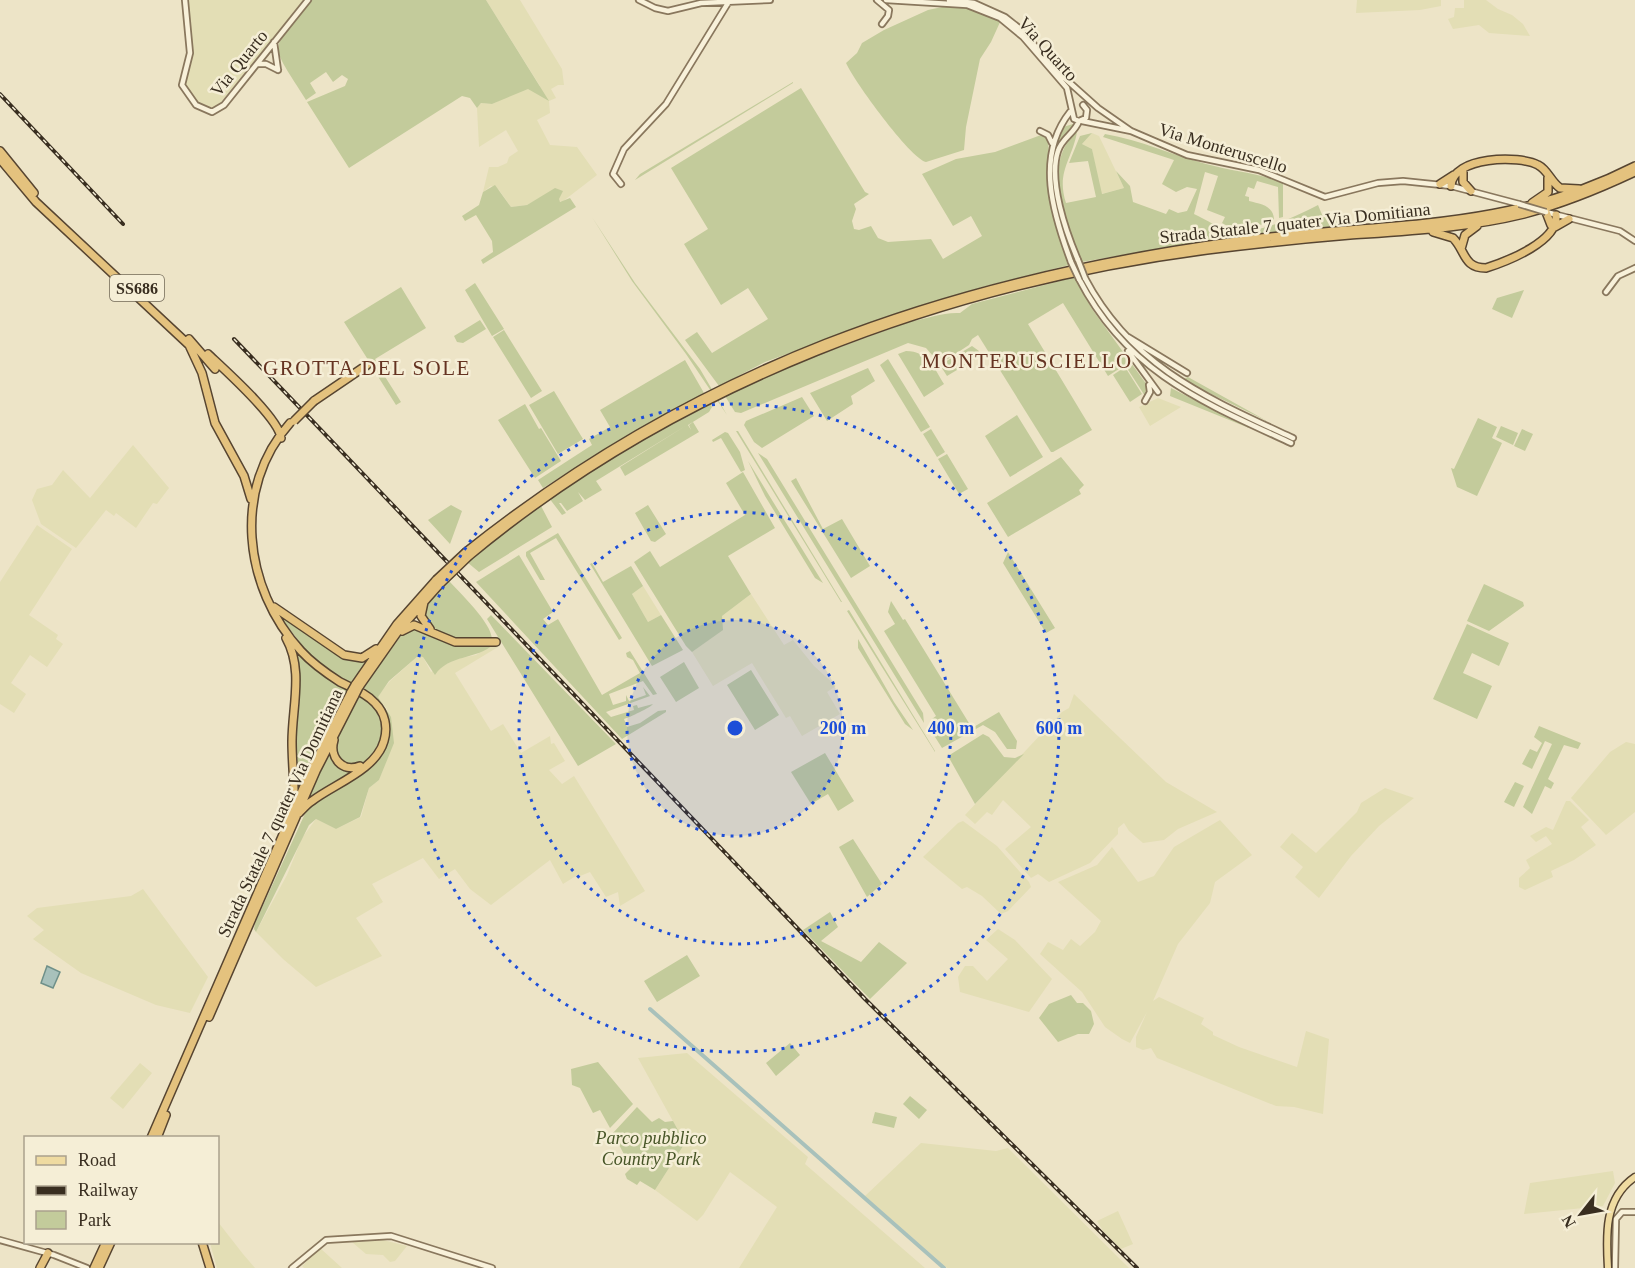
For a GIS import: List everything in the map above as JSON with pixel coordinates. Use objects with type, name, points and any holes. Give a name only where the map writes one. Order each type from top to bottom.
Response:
[{"type":"highway","name":"SS686","points":[[0,151],[31,190],[77,237]]},
{"type":"highway","name":"SS686","points":[[0,159],[25,190],[215,369]]},
{"type":"highway","points":[[1440,184],[1464,168],[1478,162],[1525,161],[1537,164],[1560,188],[1587,188]]},
{"type":"highway","name":"Strada Statale 7 quater Via Domitiana","points":[[157,1136],[325,740],[380,646],[438,582],[468,554],[553,488],[724,390],[793,356],[893,318],[1068,269],[1236,241],[1446,223],[1526,208],[1587,188],[1635,166]]},
{"type":"highway","points":[[1451,186],[1464,168]]},
{"type":"highway","points":[[1464,168],[1463,182],[1471,191]]},
{"type":"highway","name":"Strada Statale 7 quater Via Domitiana","points":[[724,390],[867,333],[954,304],[1052,278],[1212,249],[1486,222],[1561,203],[1635,172]]},
{"type":"highway","points":[[1526,208],[1548,192],[1550,183],[1546,173]]},
{"type":"highway","points":[[1451,186],[1454,175]]},
{"type":"highway","points":[[1546,212],[1552,228]]},
{"type":"highway","points":[[1422,230],[1449,235],[1457,241],[1470,265],[1489,267],[1543,242],[1552,228],[1556,215]]},
{"type":"highway","points":[[1552,228],[1569,219]]},
{"type":"highway","points":[[1461,249],[1468,231],[1486,222]]},
{"type":"highway","name":"SS686","points":[[191,344],[243,387],[275,426],[280,437]]},
{"type":"highway","name":"SS686","points":[[191,344],[202,373],[215,423],[244,476],[252,501],[253,553],[258,576],[269,604],[281,624]]},
{"type":"highway","name":"SS686","points":[[252,501],[266,463],[280,437],[292,422],[314,401],[367,365]]},
{"type":"highway","points":[[275,426],[282,427],[292,422]]},
{"type":"highway","points":[[244,476],[252,481],[260,477]]},
{"type":"highway","name":"SS686","points":[[252,513],[260,477]]},
{"type":"highway","name":"Strada Statale 7 quater Via Domitiana","points":[[357,686],[438,582]]},
{"type":"highway","points":[[425,599],[421,616],[431,631]]},
{"type":"highway","points":[[269,604],[351,658],[366,656],[380,646]]},
{"type":"highway","points":[[281,624],[301,651],[320,668],[367,696],[380,710],[385,722],[384,740],[371,760],[296,812]]},
{"type":"highway","points":[[281,624],[294,654],[297,672],[292,731],[296,812]]},
{"type":"highway","points":[[394,637],[412,625],[455,642],[496,642]]},
{"type":"highway","name":"Strada Statale 7 quater Via Domitiana","points":[[151,1136],[296,812],[353,693]]},
{"type":"highway","points":[[336,731],[332,750],[339,763],[352,768],[371,760]]},
{"type":"highway","points":[[94,1268],[105,1244]]},
{"type":"highway","points":[[99,1268],[110,1244]]},
{"type":"highway","points":[[203,1244],[210,1268]]},
{"type":"highway","points":[[40,1268],[48,1253]]},
{"type":"main road","points":[[1608,1268],[1606,1227],[1610,1213],[1617,1197],[1635,1177]]},
{"type":"street","name":"Via Quarto","points":[[185,0],[190,53],[182,85],[196,105],[213,112],[224,105],[308,0]]},
{"type":"street","points":[[639,0],[665,11],[701,3],[771,0]]},
{"type":"street","points":[[877,0],[884,3],[889,10],[882,24]]},
{"type":"street","name":"Via Quarto","points":[[886,0],[967,5],[1000,18],[1023,37],[1067,88],[1071,111]]},
{"type":"street","name":"Via Quarto","points":[[949,0],[989,8],[1013,23]]},
{"type":"street","points":[[621,184],[613,174],[621,153],[666,104],[728,3]]},
{"type":"street","name":"Via Monteruscello","points":[[1013,23],[1060,74],[1088,100],[1131,131],[1187,155],[1259,170],[1324,197],[1389,181],[1451,186],[1620,231],[1635,241]]},
{"type":"street","points":[[274,42],[275,66]]},
{"type":"street","points":[[266,53],[275,66]]},
{"type":"street","points":[[257,64],[275,66]]},
{"type":"street","points":[[1088,100],[1083,105],[1076,105],[1071,111],[1052,143],[1050,162],[1053,199],[1071,262],[1126,336],[1159,367],[1199,393],[1292,441],[1187,394],[1156,373],[1127,348]]},
{"type":"street","points":[[1076,129],[1088,112],[1083,105]]},
{"type":"street","points":[[1071,111],[1072,117],[1080,121],[1131,131]]},
{"type":"street","points":[[1088,123],[1076,129],[1061,143],[1056,167],[1062,212],[1082,279],[1094,306],[1127,348],[1146,379],[1158,392]]},
{"type":"street","points":[[1040,131],[1048,135],[1052,143]]},
{"type":"street","points":[[1606,292],[1618,276],[1635,268]]},
{"type":"street","points":[[1126,336],[1187,373]]},
{"type":"street","points":[[1145,400],[1150,392],[1146,379]]},
{"type":"street","points":[[1615,1268],[1616,1219],[1622,1212],[1635,1212]]},
{"type":"street","points":[[292,1268],[326,1240],[377,1235],[391,1236],[492,1268]]},
{"type":"street","points":[[0,1240],[48,1253],[87,1268]]},
{"type":"shaded area","points":[[187,0],[304,0],[218,106],[212,108],[200,105],[183,84],[193,55]]},
{"type":"shaded area","points":[[486,0],[520,0],[562,69],[564,85],[551,89],[556,98],[549,101],[550,113],[537,120],[550,145],[577,147],[597,175],[562,202],[559,201],[559,197],[549,193],[527,205],[511,207],[499,190],[491,186],[483,192],[489,167],[498,167],[507,163],[509,157],[518,151],[506,130],[479,147],[477,108],[481,103],[492,104],[519,91],[540,86]]},
{"type":"shaded area","points":[[1357,0],[1441,0],[1441,6],[1420,10],[1356,13]]},
{"type":"shaded area","points":[[1464,0],[1486,0],[1523,24],[1530,36],[1489,33],[1479,25],[1453,29],[1448,19],[1454,17],[1455,8],[1464,8]]},
{"type":"shaded area","points":[[1092,133],[1099,136],[1124,188],[1101,194],[1092,149],[1082,144]]},
{"type":"shaded area","points":[[1158,398],[1181,407],[1150,426],[1139,407]]},
{"type":"shaded area","points":[[133,445],[169,488],[157,504],[153,503],[136,528],[116,513],[114,516],[106,510],[76,548],[41,524],[32,500],[37,489],[52,485],[63,470],[90,498]]},
{"type":"shaded area","points":[[37,525],[72,549],[29,615],[58,635],[56,639],[63,644],[47,667],[30,655],[11,683],[26,694],[14,713],[0,704],[0,582]]},
{"type":"shaded area","points":[[643,586],[661,615],[648,622],[632,594]]},
{"type":"shaded area","points":[[751,594],[784,645],[793,640],[814,666],[836,686],[827,692],[840,714],[802,736],[790,716],[786,718],[752,663],[713,686],[692,652],[722,630],[722,616]]},
{"type":"shaded area","points":[[494,644],[498,647],[455,673],[491,731],[503,724],[521,753],[550,736],[551,744],[554,743],[565,761],[549,770],[562,784],[574,776],[645,891],[620,906],[618,892],[606,897],[590,872],[580,876],[579,874],[563,884],[550,860],[491,905],[470,889],[455,869],[439,879],[423,858],[372,884],[383,902],[356,918],[382,956],[316,987],[256,932],[287,875],[302,838],[316,819],[336,829],[361,817],[369,788],[379,780],[393,743],[387,709],[377,697],[390,681],[418,656],[423,657],[431,672],[456,659],[476,655]]},
{"type":"shaded area","points":[[1074,694],[1166,782],[1217,812],[1178,829],[1164,840],[1143,843],[1129,831],[1124,823],[1118,828],[1118,834],[1090,863],[1049,882],[1038,874],[1031,878],[1005,849],[1031,827],[1003,800],[992,815],[987,812],[975,824],[965,815],[1062,712],[1069,708]]},
{"type":"shaded area","points":[[1626,742],[1635,744],[1635,812],[1606,835],[1571,798],[1610,752]]},
{"type":"shaded area","points":[[1385,788],[1414,798],[1379,826],[1351,856],[1319,898],[1295,877],[1303,867],[1280,847],[1292,833],[1316,853],[1357,812],[1361,803]]},
{"type":"shaded area","points":[[1566,801],[1570,801],[1589,820],[1581,827],[1596,845],[1574,860],[1551,871],[1553,877],[1525,890],[1519,887],[1519,878],[1530,868],[1526,860],[1552,844],[1546,836],[1536,842],[1530,836],[1546,827],[1553,830]]},
{"type":"shaded area","points":[[1220,820],[1252,855],[1215,882],[1210,903],[1178,944],[1153,1001],[1159,997],[1204,1018],[1201,1024],[1213,1032],[1213,1035],[1239,1047],[1297,1067],[1306,1031],[1329,1039],[1323,1114],[1294,1107],[1276,1106],[1157,1058],[1151,1048],[1143,1050],[1136,1047],[1136,1037],[1147,1012],[1130,1043],[1122,1039],[1105,1027],[1082,992],[1040,954],[1048,942],[1063,950],[1071,939],[1080,946],[1095,932],[1101,921],[1058,882],[1097,865],[1112,847],[1138,882],[1154,876],[1174,847]]},
{"type":"shaded area","points":[[963,821],[997,846],[1029,882],[1031,887],[1008,911],[1001,914],[982,896],[967,887],[962,889],[923,857],[958,823]]},
{"type":"shaded area","points":[[143,889],[208,977],[190,1013],[156,1005],[81,973],[33,939],[44,930],[27,916],[37,908],[131,896]]},
{"type":"shaded area","points":[[998,929],[1015,940],[1052,979],[1029,1012],[960,992],[958,977],[965,966],[973,966],[987,981],[1008,959],[986,940]]},
{"type":"shaded area","points":[[687,1053],[808,1157],[805,1164],[925,1268],[739,1268],[777,1207],[730,1172],[697,1221],[655,1190],[685,1143],[638,1058]]},
{"type":"shaded area","points":[[140,1063],[152,1073],[123,1109],[110,1098]]},
{"type":"shaded area","points":[[921,1143],[996,1151],[1008,1148],[1129,1268],[947,1268],[865,1196]]},
{"type":"shaded area","points":[[1613,1171],[1615,1183],[1603,1206],[1524,1214],[1530,1183]]},
{"type":"shaded area","points":[[1118,1211],[1133,1244],[1121,1249],[1103,1231],[1097,1221]]},
{"type":"shaded area","points":[[219,1223],[255,1268],[217,1268],[210,1244],[219,1244]]},
{"type":"shaded area","points":[[383,1240],[407,1246],[395,1261],[390,1262],[383,1255],[366,1254],[352,1242]]},
{"type":"shaded area","points":[[320,1248],[342,1268],[304,1268],[302,1266]]},
{"type":"green space","points":[[311,0],[486,0],[549,101],[528,89],[492,104],[481,103],[477,108],[470,98],[462,96],[349,168],[307,102],[345,86],[348,79],[342,75],[333,82],[326,72],[310,83],[316,93],[306,100],[280,57],[278,48],[281,40]]},
{"type":"green space","points":[[947,6],[978,10],[1001,20],[980,59],[966,127],[964,150],[926,162],[918,157],[896,134],[846,63],[857,53],[862,43],[884,30],[928,10]]},
{"type":"green space","points":[[793,83],[635,180],[640,174]]},
{"type":"green space","points":[[801,88],[865,192],[869,194],[854,204],[856,209],[852,221],[854,229],[859,230],[871,226],[878,238],[888,242],[931,239],[943,259],[982,236],[971,216],[953,226],[922,174],[956,159],[995,152],[1041,135],[1046,137],[1051,206],[1069,265],[986,286],[910,309],[765,362],[719,386],[685,340],[697,332],[712,353],[768,319],[748,288],[721,305],[684,244],[708,229],[671,168]]},
{"type":"green space","points":[[1073,124],[1075,127],[1056,149],[1054,167],[1065,230],[1074,262],[1057,213],[1052,177],[1056,143],[1063,127]]},
{"type":"green space","points":[[1077,132],[1064,174],[1063,192],[1066,203],[1096,197],[1088,161],[1069,163],[1080,136],[1092,133],[1082,144],[1092,149],[1102,194],[1124,188],[1116,171],[1130,186],[1133,202],[1166,214],[1169,209],[1178,213],[1187,211],[1197,189],[1187,187],[1176,192],[1162,184],[1174,160],[1103,137],[1105,134],[1206,164],[1283,182],[1283,217],[1279,218],[1278,187],[1257,181],[1254,189],[1248,187],[1245,196],[1249,197],[1249,201],[1269,208],[1274,219],[1271,223],[1231,228],[1222,223],[1225,217],[1207,210],[1218,176],[1205,172],[1194,214],[1223,229],[1254,230],[1288,219],[1318,205],[1323,217],[1337,219],[1338,227],[1231,236],[1082,262],[1064,213],[1058,177],[1060,160],[1066,145]]},
{"type":"green space","points":[[495,185],[511,207],[527,205],[555,188],[563,191],[560,202],[570,198],[576,207],[483,264],[481,260],[493,252],[492,241],[476,215],[465,221],[462,216],[479,205],[483,192]]},
{"type":"green space","points":[[592,217],[635,283],[700,369],[727,415],[686,354],[632,281]]},
{"type":"green space","points":[[1075,277],[1092,309],[1147,385],[1145,396],[1125,365],[1108,376],[1063,303],[1028,324],[1092,430],[1053,452],[978,335],[969,345],[940,364],[926,348],[908,343],[741,413],[735,412],[725,396],[784,368],[911,321],[960,313],[972,304]]},
{"type":"green space","points":[[475,283],[504,329],[492,336],[465,290]]},
{"type":"green space","points":[[401,287],[426,328],[375,359],[377,363],[372,366],[344,322]]},
{"type":"green space","points":[[1524,290],[1512,318],[1492,309],[1497,298]]},
{"type":"green space","points":[[480,320],[486,329],[463,343],[457,342],[454,336]]},
{"type":"green space","points":[[504,330],[542,391],[531,398],[493,337]]},
{"type":"green space","points":[[972,346],[979,351],[980,356],[947,376],[940,365]]},
{"type":"green space","points":[[906,351],[925,357],[944,384],[924,397],[898,354]]},
{"type":"green space","points":[[888,359],[930,427],[921,432],[880,365]]},
{"type":"green space","points":[[685,360],[704,393],[633,432],[543,488],[538,480],[592,445],[589,439],[610,427],[600,410]]},
{"type":"green space","points":[[377,364],[401,402],[396,405],[372,367]]},
{"type":"green space","points":[[1125,367],[1142,394],[1130,402],[1113,375]]},
{"type":"green space","points":[[868,368],[875,381],[851,396],[853,404],[827,421],[810,393]]},
{"type":"green space","points":[[1188,377],[1267,421],[1182,380]]},
{"type":"green space","points":[[1171,388],[1249,428],[1170,396]]},
{"type":"green space","points":[[554,391],[583,439],[558,454],[529,405]]},
{"type":"green space","points":[[802,397],[814,416],[762,448],[754,442],[744,425],[746,421]]},
{"type":"green space","points":[[710,403],[712,407],[709,412],[688,425],[691,430],[689,425],[693,422],[699,432],[625,476],[620,467],[687,425],[596,481],[602,490],[585,500],[578,492],[583,501],[567,511],[559,503],[566,513],[562,515],[549,498],[628,447]]},
{"type":"green space","points":[[525,404],[561,461],[535,478],[498,420]]},
{"type":"green space","points":[[1017,415],[1043,457],[1010,477],[985,436]]},
{"type":"green space","points":[[1478,418],[1497,427],[1492,438],[1502,443],[1477,496],[1457,487],[1451,468],[1454,469]]},
{"type":"green space","points":[[1501,426],[1518,433],[1513,445],[1496,437]]},
{"type":"green space","points":[[931,429],[945,452],[937,457],[923,434]]},
{"type":"green space","points":[[1522,429],[1533,434],[1525,451],[1514,446]]},
{"type":"green space","points":[[736,431],[738,431],[842,602],[841,602]]},
{"type":"green space","points":[[725,432],[740,452],[745,470],[741,472],[721,438],[713,442],[712,440]]},
{"type":"green space","points":[[758,453],[767,459],[923,713],[924,723]]},
{"type":"green space","points":[[947,454],[968,489],[959,494],[938,459]]},
{"type":"green space","points":[[1061,457],[1084,485],[1079,490],[1081,494],[1008,537],[987,503]]},
{"type":"green space","points":[[748,461],[823,583],[815,578],[765,496]]},
{"type":"green space","points":[[743,472],[775,528],[728,556],[751,594],[722,616],[723,630],[692,652],[634,562],[650,551],[660,567],[745,515],[726,483]]},
{"type":"green space","points":[[796,478],[823,529],[842,519],[870,566],[851,578],[791,481]]},
{"type":"green space","points":[[540,504],[552,527],[479,572],[467,562]]},
{"type":"green space","points":[[451,505],[462,511],[450,544],[428,520]]},
{"type":"green space","points":[[648,505],[666,534],[655,542],[651,541],[635,513]]},
{"type":"green space","points":[[558,533],[622,638],[619,640],[556,538],[530,553],[545,580],[540,580],[526,556],[526,552]]},
{"type":"green space","points":[[1008,552],[1055,628],[1046,633],[1003,563]]},
{"type":"green space","points":[[519,555],[553,612],[543,619],[548,625],[558,619],[602,695],[640,673],[633,660],[627,657],[626,653],[630,651],[657,694],[653,695],[643,681],[609,694],[613,705],[626,701],[626,695],[629,701],[646,695],[643,687],[650,696],[606,712],[611,717],[634,710],[633,706],[637,705],[638,708],[653,704],[624,719],[627,727],[640,723],[658,711],[666,710],[666,712],[622,739],[476,582]]},
{"type":"green space","points":[[592,563],[603,582],[631,566],[643,586],[632,594],[648,622],[661,615],[683,650],[652,666],[590,564]]},
{"type":"green space","points":[[448,580],[481,616],[492,639],[454,638],[437,632],[423,618],[425,606]]},
{"type":"green space","points":[[1484,584],[1523,602],[1524,606],[1489,631],[1467,621]]},
{"type":"green space","points":[[891,601],[903,620],[905,619],[972,728],[999,712],[1017,741],[1016,749],[1007,749],[995,732],[983,725],[942,748],[930,729],[932,719],[936,716],[884,631],[895,624],[888,612]]},
{"type":"green space","points":[[849,610],[935,751],[935,752],[847,611]]},
{"type":"green space","points":[[491,615],[616,744],[578,766],[487,619]]},
{"type":"green space","points":[[280,616],[345,658],[355,660],[369,657],[352,685],[310,656]]},
{"type":"green space","points":[[1467,624],[1509,643],[1499,666],[1472,653],[1463,673],[1492,686],[1477,719],[1433,699]]},
{"type":"green space","points":[[415,629],[454,645],[494,644],[480,653],[455,660],[441,668],[435,675],[423,657],[418,656],[389,681],[378,697],[391,717],[394,743],[379,780],[369,788],[360,817],[336,829],[316,819],[309,825],[256,932],[255,923],[308,807],[378,759],[387,744],[389,726],[368,691],[363,688],[403,633]]},
{"type":"green space","points":[[858,639],[913,730],[905,724],[858,648]]},
{"type":"green space","points":[[293,647],[349,689],[296,798]]},
{"type":"green space","points":[[684,662],[699,688],[676,702],[660,677]]},
{"type":"green space","points":[[751,670],[779,715],[755,730],[727,685]]},
{"type":"green space","points":[[358,694],[371,705],[379,717],[382,731],[375,754],[366,762],[354,765],[340,762],[334,746]]},
{"type":"green space","points":[[1539,726],[1581,743],[1578,749],[1564,745],[1548,779],[1554,783],[1551,789],[1545,786],[1532,814],[1523,807],[1552,744],[1545,741],[1532,769],[1522,764],[1530,749],[1537,752],[1542,743],[1534,737]]},
{"type":"green space","points":[[983,734],[989,737],[1004,757],[1015,758],[1024,754],[975,804],[948,756]]},
{"type":"green space","points":[[329,750],[350,773],[306,802]]},
{"type":"green space","points":[[825,753],[854,801],[838,811],[828,794],[811,804],[791,772]]},
{"type":"green space","points":[[1515,782],[1524,786],[1514,807],[1504,802]]},
{"type":"green space","points":[[853,839],[882,884],[867,897],[839,847]]},
{"type":"green space","points":[[830,912],[838,927],[821,941],[861,962],[879,942],[907,963],[870,999],[803,930]]},
{"type":"green space","points":[[687,955],[700,976],[657,1002],[644,981]]},
{"type":"green space","points":[[1071,995],[1077,1003],[1083,1003],[1091,1011],[1094,1024],[1089,1034],[1078,1034],[1058,1042],[1039,1018],[1049,1004]]},
{"type":"green space","points":[[790,1043],[800,1055],[776,1076],[766,1063]]},
{"type":"green space","name":"Parco pubblico Country Park","points":[[598,1062],[633,1104],[610,1128],[600,1110],[593,1113],[580,1088],[572,1085],[571,1069]]},
{"type":"green space","points":[[910,1096],[927,1110],[919,1119],[903,1104]]},
{"type":"green space","name":"Parco pubblico Country Park","points":[[637,1107],[652,1122],[659,1118],[665,1122],[673,1121],[685,1143],[655,1190],[640,1181],[637,1185],[627,1179],[625,1174],[631,1168],[613,1133]]},
{"type":"green space","points":[[875,1112],[897,1117],[894,1128],[872,1123]]},
{"type":"water","points":[[47,966],[60,972],[53,988],[41,983]]},
{"type":"waterway","points":[[650,1009],[944,1268]]},
{"type":"railway","points":[[0,94],[123,224]]},
{"type":"railway","points":[[234,339],[865,999],[1137,1268]]},
{"type":"district","name":"MONTERUSCIELLO","points":[[1027,361]]},
{"type":"district","name":"GROTTA DEL SOLE","points":[[367,368]]}]
